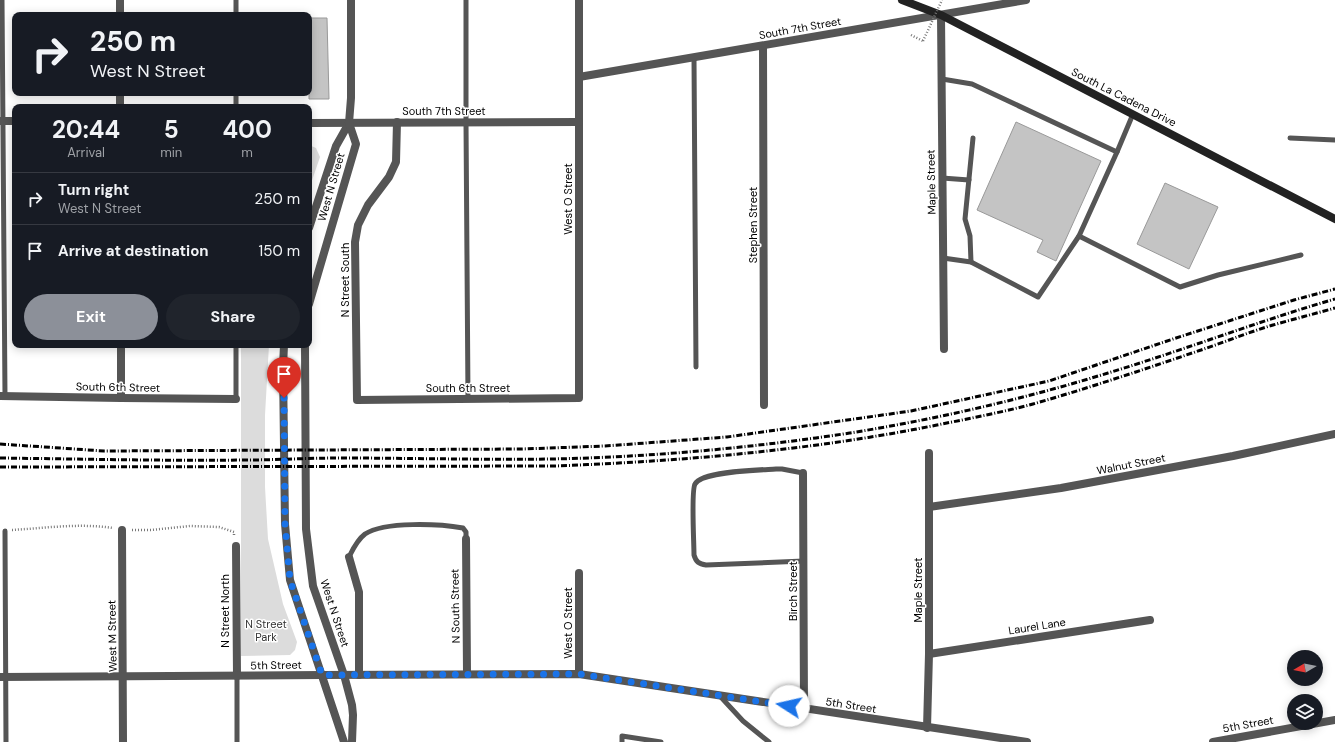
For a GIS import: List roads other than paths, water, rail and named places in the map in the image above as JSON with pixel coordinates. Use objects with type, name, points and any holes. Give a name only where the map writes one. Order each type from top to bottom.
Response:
[{"type":"main road","name":"South La Cadena Drive","points":[[902,0],[941,15],[1335,219]]},
{"type":"street","points":[[120,0],[120,12]]},
{"type":"street","name":"West N Street","points":[[312,294],[356,144],[349,123],[351,98],[351,0]]},
{"type":"street","name":"West O Street","points":[[579,0],[579,398]]},
{"type":"street","name":"South 7th Street","points":[[579,77],[1026,0]]},
{"type":"street","name":"Maple Street","points":[[941,15],[944,349]]},
{"type":"street","name":"Stephen Street","points":[[763,46],[764,405]]},
{"type":"street","points":[[1,121],[12,121]]},
{"type":"street","name":"N Street South","points":[[358,400],[355,242],[358,225],[368,205],[388,177],[396,162],[397,122]]},
{"type":"street","name":"South 7th Street","points":[[312,123],[579,122]]},
{"type":"street","name":"West N Street","points":[[312,219],[336,146],[349,123]]},
{"type":"street","points":[[121,348],[121,398]]},
{"type":"street","points":[[284,348],[285,524],[290,580],[344,742]]},
{"type":"street","name":"West N Street","points":[[305,348],[306,529],[313,586],[344,675],[353,715],[352,742]]},
{"type":"street","name":"South 6th Street","points":[[2,396],[236,399]]},
{"type":"street","name":"South 6th Street","points":[[358,400],[579,398]]},
{"type":"street","name":"Walnut Street","points":[[929,507],[1061,488],[1233,456],[1335,434]]},
{"type":"street","name":"Maple Street","points":[[927,728],[929,654],[929,453]]},
{"type":"street","name":"Birch Street","points":[[803,474],[804,709]]},
{"type":"street","name":"West M Street","points":[[122,530],[124,676],[123,742]]},
{"type":"street","name":"N South Street","points":[[466,539],[467,674]]},
{"type":"street","name":"N Street North","points":[[236,546],[237,676]]},
{"type":"street","points":[[349,557],[359,592],[359,675]]},
{"type":"street","name":"West O Street","points":[[579,674],[580,573]]},
{"type":"street","name":"Laurel Lane","points":[[929,654],[1150,620]]},
{"type":"street","name":"5th Street","points":[[3,677],[579,674],[1027,742]]},
{"type":"street","name":"5th Street","points":[[1213,742],[1250,738],[1335,720]]},
{"type":"lane","points":[[2,0],[2,396]]},
{"type":"lane","points":[[236,0],[236,12]]},
{"type":"lane","points":[[466,0],[468,399]]},
{"type":"lane","points":[[694,58],[696,366]]},
{"type":"lane","points":[[942,80],[972,84],[1117,152]]},
{"type":"lane","points":[[943,258],[971,262],[1038,297],[1079,236],[1133,114]]},
{"type":"lane","points":[[971,262],[970,236],[965,219],[973,138]]},
{"type":"lane","points":[[1290,138],[1335,140]]},
{"type":"lane","points":[[942,178],[969,180]]},
{"type":"lane","points":[[1079,236],[1180,287],[1218,275],[1301,255]]},
{"type":"lane","points":[[236,348],[236,399]]},
{"type":"lane","points":[[803,474],[776,469],[710,475],[696,482],[693,502],[694,555],[700,564],[804,561]]},
{"type":"lane","points":[[349,557],[357,542],[365,534],[377,529],[396,526],[422,525],[464,528],[466,532],[466,539]]},
{"type":"lane","points":[[5,531],[3,677],[6,742]]},
{"type":"lane","points":[[237,676],[237,742]]},
{"type":"lane","points":[[718,694],[743,721],[769,742]]},
{"type":"lane","points":[[622,742],[622,736],[661,742]]},
{"type":"railway","points":[[0,444],[104,451],[522,449],[605,446],[727,437],[911,411],[1049,381],[1294,300],[1335,289]]},
{"type":"railway","points":[[0,458],[184,460],[340,458],[552,459],[664,454],[776,443],[883,427],[948,415],[1012,400],[1136,364],[1335,299]]},
{"type":"railway","points":[[0,467],[555,466],[652,461],[750,453],[846,441],[894,433],[988,415],[1033,404],[1138,371],[1264,328],[1335,308]]},
{"type":"park label","name":"N Street Park","points":[[266,630]]}]
